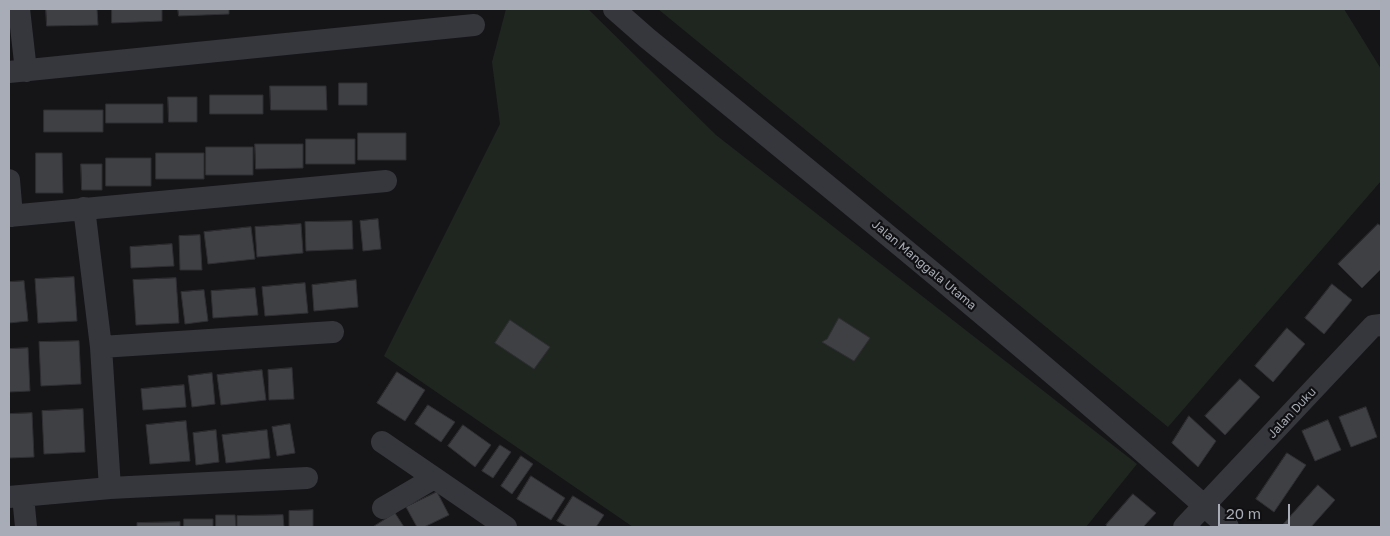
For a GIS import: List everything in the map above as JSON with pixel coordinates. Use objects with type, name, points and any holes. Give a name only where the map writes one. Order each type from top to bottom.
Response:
[{"type":"street","points":[[19,9],[17,71],[474,25]]},
{"type":"street","name":"Jalan Manggala Utama","points":[[614,9],[646,38],[911,252],[1148,454],[1228,527]]},
{"type":"street","points":[[9,180],[10,216],[386,181]]},
{"type":"street","points":[[84,208],[101,347],[110,488]]},
{"type":"street","name":"Jalan Duku","points":[[1184,527],[1373,326],[1381,325]]},
{"type":"street","points":[[101,347],[333,332]]},
{"type":"street","points":[[382,442],[506,527]]},
{"type":"street","points":[[26,527],[16,497],[110,488],[307,478]]},
{"type":"street","points":[[382,508],[434,478]]},
{"type":"shaded area","points":[[506,9],[588,9],[716,135],[1137,464],[1086,527],[633,527],[384,356],[500,124],[492,62]]},
{"type":"shaded area","points":[[658,9],[1344,9],[1381,69],[1381,181],[1168,427]]},
{"type":"building","points":[[46,9],[97,9],[98,25],[47,26]]},
{"type":"building","points":[[112,9],[162,9],[162,21],[112,23]]},
{"type":"building","points":[[178,9],[229,9],[229,14],[179,16]]},
{"type":"building","points":[[339,83],[367,83],[367,105],[339,105]]},
{"type":"building","points":[[270,86],[326,86],[327,110],[271,110]]},
{"type":"building","points":[[210,95],[263,95],[263,114],[210,114]]},
{"type":"building","points":[[168,97],[197,97],[197,122],[169,122]]},
{"type":"building","points":[[106,104],[163,104],[163,123],[106,123]]},
{"type":"building","points":[[44,110],[103,110],[103,132],[44,132]]},
{"type":"building","points":[[358,133],[406,133],[406,160],[358,160]]},
{"type":"building","points":[[306,139],[355,139],[355,164],[306,164]]},
{"type":"building","points":[[255,144],[303,144],[303,168],[256,169]]},
{"type":"building","points":[[206,147],[253,147],[253,175],[206,175]]},
{"type":"building","points":[[36,153],[62,153],[63,193],[36,193]]},
{"type":"building","points":[[156,153],[204,153],[204,179],[156,179]]},
{"type":"building","points":[[106,158],[151,158],[151,186],[106,186]]},
{"type":"building","points":[[81,164],[102,164],[102,190],[82,190]]},
{"type":"building","points":[[378,219],[381,249],[363,251],[360,221]]},
{"type":"building","points":[[352,221],[353,249],[306,251],[305,222]]},
{"type":"building","points":[[301,224],[303,253],[257,257],[255,227]]},
{"type":"building","points":[[1378,224],[1381,226],[1381,269],[1362,288],[1338,264]]},
{"type":"building","points":[[251,227],[255,259],[208,264],[204,232]]},
{"type":"building","points":[[200,235],[202,270],[180,270],[179,236]]},
{"type":"building","points":[[172,244],[174,266],[131,268],[130,247]]},
{"type":"building","points":[[74,277],[77,321],[38,323],[35,279]]},
{"type":"building","points":[[176,278],[179,323],[136,325],[133,280]]},
{"type":"building","points":[[356,280],[358,307],[314,311],[312,285]]},
{"type":"building","points":[[24,281],[28,321],[9,323],[9,282]]},
{"type":"building","points":[[305,283],[308,313],[265,316],[262,287]]},
{"type":"building","points":[[1332,284],[1352,300],[1324,334],[1305,318]]},
{"type":"building","points":[[255,288],[258,315],[213,318],[211,291]]},
{"type":"building","points":[[204,290],[208,321],[185,324],[181,292]]},
{"type":"building","points":[[839,318],[870,338],[854,361],[822,342],[827,339]]},
{"type":"building","points":[[510,320],[550,347],[534,369],[495,343]]},
{"type":"building","points":[[1287,328],[1305,344],[1273,382],[1255,366]]},
{"type":"building","points":[[79,341],[81,384],[41,386],[39,342]]},
{"type":"building","points":[[28,348],[30,391],[9,392],[9,349]]},
{"type":"building","points":[[292,368],[294,399],[269,400],[268,370]]},
{"type":"building","points":[[262,370],[266,400],[221,405],[217,375]]},
{"type":"building","points":[[397,372],[425,390],[405,421],[377,403]]},
{"type":"building","points":[[212,373],[215,404],[192,407],[188,376]]},
{"type":"building","points":[[1240,379],[1260,397],[1225,435],[1205,416]]},
{"type":"building","points":[[184,385],[186,407],[143,410],[141,389]]},
{"type":"building","points":[[428,405],[455,422],[441,442],[415,424]]},
{"type":"building","points":[[1366,407],[1377,437],[1351,447],[1339,417]]},
{"type":"building","points":[[83,409],[85,452],[44,454],[42,411]]},
{"type":"building","points":[[32,413],[34,457],[9,458],[9,414]]},
{"type":"building","points":[[1189,416],[1216,441],[1198,467],[1172,443]]},
{"type":"building","points":[[1328,420],[1341,450],[1315,461],[1302,431]]},
{"type":"building","points":[[186,421],[190,461],[150,464],[146,425]]},
{"type":"building","points":[[290,424],[295,453],[277,456],[272,427]]},
{"type":"building","points":[[463,425],[491,445],[475,467],[448,446]]},
{"type":"building","points":[[216,430],[219,462],[196,465],[193,433]]},
{"type":"building","points":[[267,430],[270,458],[226,463],[222,435]]},
{"type":"building","points":[[500,445],[511,452],[493,478],[482,471]]},
{"type":"building","points":[[1287,453],[1306,465],[1274,512],[1256,499]]},
{"type":"building","points":[[521,456],[533,464],[512,494],[501,486]]},
{"type":"building","points":[[531,476],[565,498],[551,520],[517,499]]},
{"type":"building","points":[[1318,485],[1335,500],[1311,527],[1281,527]]},
{"type":"building","points":[[437,492],[449,515],[424,527],[417,527],[406,507]]},
{"type":"building","points":[[1133,494],[1156,513],[1143,527],[1108,527],[1106,525]]},
{"type":"building","points":[[573,496],[604,515],[596,527],[568,527],[557,521]]},
{"type":"building","points":[[313,510],[313,527],[289,527],[289,511]]},
{"type":"building","points":[[395,513],[404,527],[373,527]]},
{"type":"building","points":[[216,515],[235,515],[236,527],[216,527]]},
{"type":"building","points":[[283,515],[284,527],[237,527],[237,516]]},
{"type":"building","points":[[184,519],[213,519],[213,527],[184,527]]},
{"type":"building","points":[[180,522],[180,527],[137,527],[137,523]]}]
